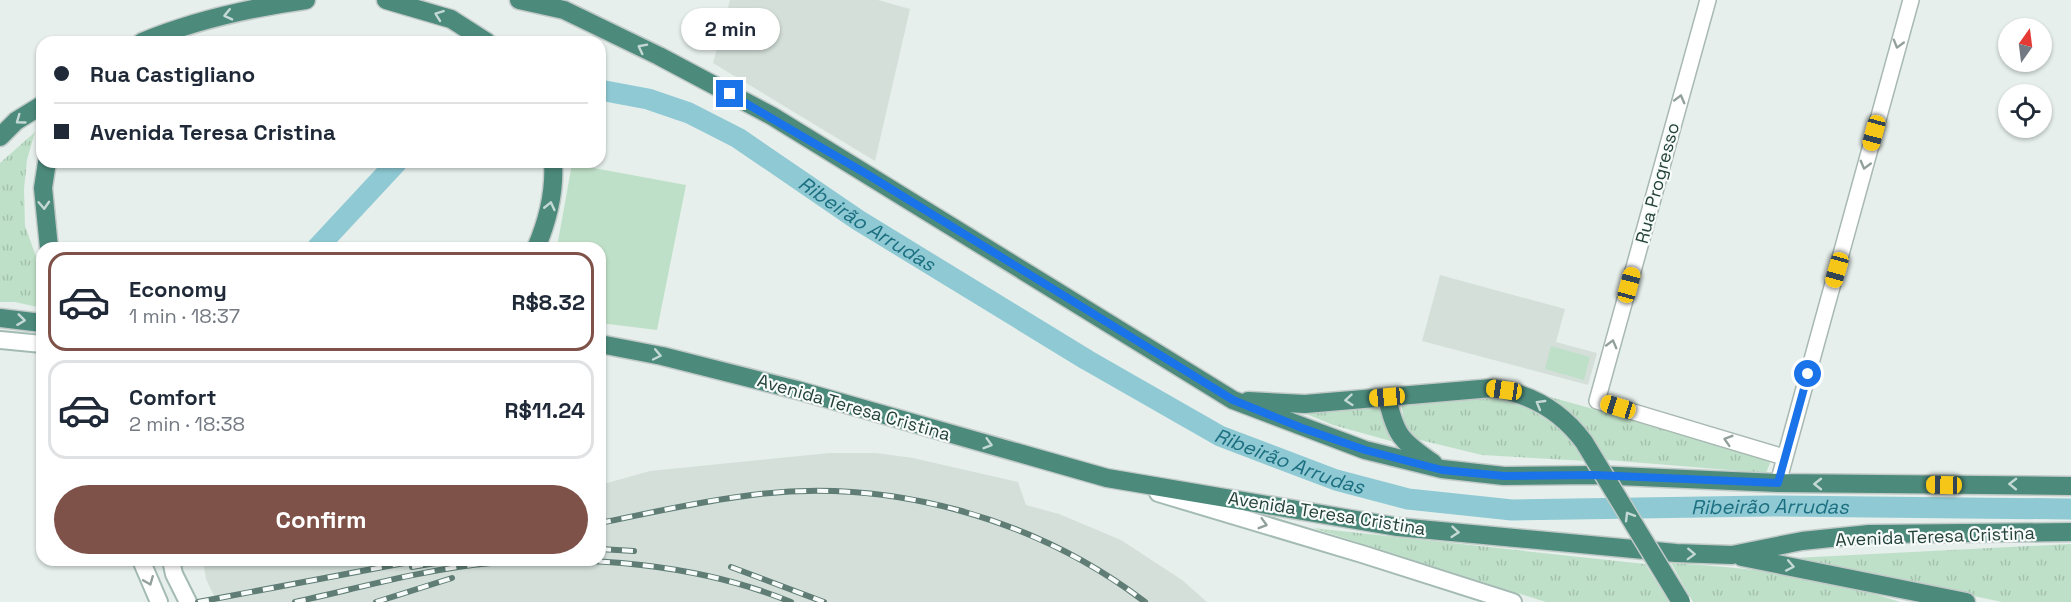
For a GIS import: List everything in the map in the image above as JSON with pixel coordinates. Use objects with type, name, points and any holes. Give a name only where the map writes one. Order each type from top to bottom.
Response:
[{"type":"highway","points":[[157,36],[187,24],[266,6],[306,0]]},
{"type":"highway","points":[[386,0],[451,19],[478,36]]},
{"type":"highway","points":[[519,0],[564,10],[772,117],[1233,400],[1365,450],[1442,470],[1504,476],[1594,475],[1778,483],[2071,486]]},
{"type":"highway","points":[[0,137],[16,121],[36,109]]},
{"type":"highway","points":[[46,168],[43,188],[48,242]]},
{"type":"highway","points":[[539,242],[544,229],[554,186],[553,168]]},
{"type":"highway","points":[[0,318],[36,321]]},
{"type":"highway","name":"Avenida Teresa Cristina","points":[[606,345],[662,356],[797,390],[1107,478],[1398,527],[1676,553],[1732,555],[1802,541],[1869,534],[2071,532]]},
{"type":"highway","points":[[1233,400],[1305,404],[1492,388],[1517,392],[1561,417],[1584,441],[1681,602]]},
{"type":"highway","points":[[1387,397],[1392,423],[1401,438],[1442,470]]},
{"type":"highway","points":[[1732,555],[1881,583],[1966,602]]},
{"type":"highway","points":[[1881,583],[1913,602]]},
{"type":"main road","points":[[0,340],[36,344]]},
{"type":"main road","points":[[1107,478],[1513,602]]},
{"type":"main road","points":[[144,566],[159,602]]},
{"type":"main road","points":[[172,566],[188,602]]},
{"type":"street","name":"Rua Progresso","points":[[1708,0],[1597,400],[1784,457]]},
{"type":"street","points":[[1778,483],[1911,0]]},
{"type":"shaded area","points":[[730,0],[878,0],[910,9],[875,161],[713,63]]},
{"type":"shaded area","points":[[1440,275],[1565,309],[1556,342],[1597,353],[1588,385],[1422,341]]},
{"type":"shaded area","points":[[829,453],[876,453],[913,458],[1018,482],[1026,505],[1059,514],[1121,540],[1182,580],[1207,602],[217,602],[206,579],[204,566],[606,566],[606,483],[650,471]]},
{"type":"green space","points":[[35,132],[27,160],[24,189],[25,226],[36,256],[36,307],[15,302],[0,302],[0,163]]},
{"type":"green space","points":[[571,168],[594,168],[686,185],[657,330],[606,324],[606,242],[558,242]]},
{"type":"green space","points":[[1551,346],[1590,357],[1584,380],[1545,369]]},
{"type":"green space","points":[[1484,391],[1529,409],[1554,425],[1587,461],[1482,455],[1416,439],[1404,422],[1401,402]]},
{"type":"green space","points":[[1532,392],[1766,457],[1770,463],[1766,473],[1607,460],[1593,441]]},
{"type":"green space","points":[[1384,404],[1398,443],[1333,425],[1304,413]]},
{"type":"green space","points":[[1313,528],[1645,564],[1669,602],[1546,602]]},
{"type":"green space","points":[[2071,544],[2071,602],[2002,602],[1794,558]]},
{"type":"green space","points":[[1671,563],[1729,567],[1787,575],[1844,586],[1900,602],[1693,602]]},
{"type":"waterway","name":"Ribeirão Arrudas","points":[[606,91],[648,99],[689,113],[738,138],[858,220],[1087,360],[1220,436],[1336,480],[1408,499],[1512,510],[1768,506],[2071,509]]},
{"type":"waterway","name":"Ribeirão Arrudas","points":[[323,242],[391,168]]},
{"type":"railway","points":[[606,522],[752,495],[804,491],[856,492],[908,499],[959,510],[1008,526],[1056,547],[1102,573],[1145,602]]},
{"type":"railway","points":[[606,549],[634,551]]},
{"type":"railway","points":[[606,562],[682,571],[756,589],[791,602]]},
{"type":"railway","points":[[198,602],[388,566]]},
{"type":"railway","points":[[412,567],[418,566]]},
{"type":"railway","points":[[295,602],[417,574],[466,566]]},
{"type":"railway","points":[[731,567],[824,602]]},
{"type":"railway","points":[[376,602],[452,578]]},
{"type":"route","points":[[730,94],[870,176],[1233,400],[1365,450],[1442,470],[1504,476],[1594,475],[1778,483],[1808,374]]}]
